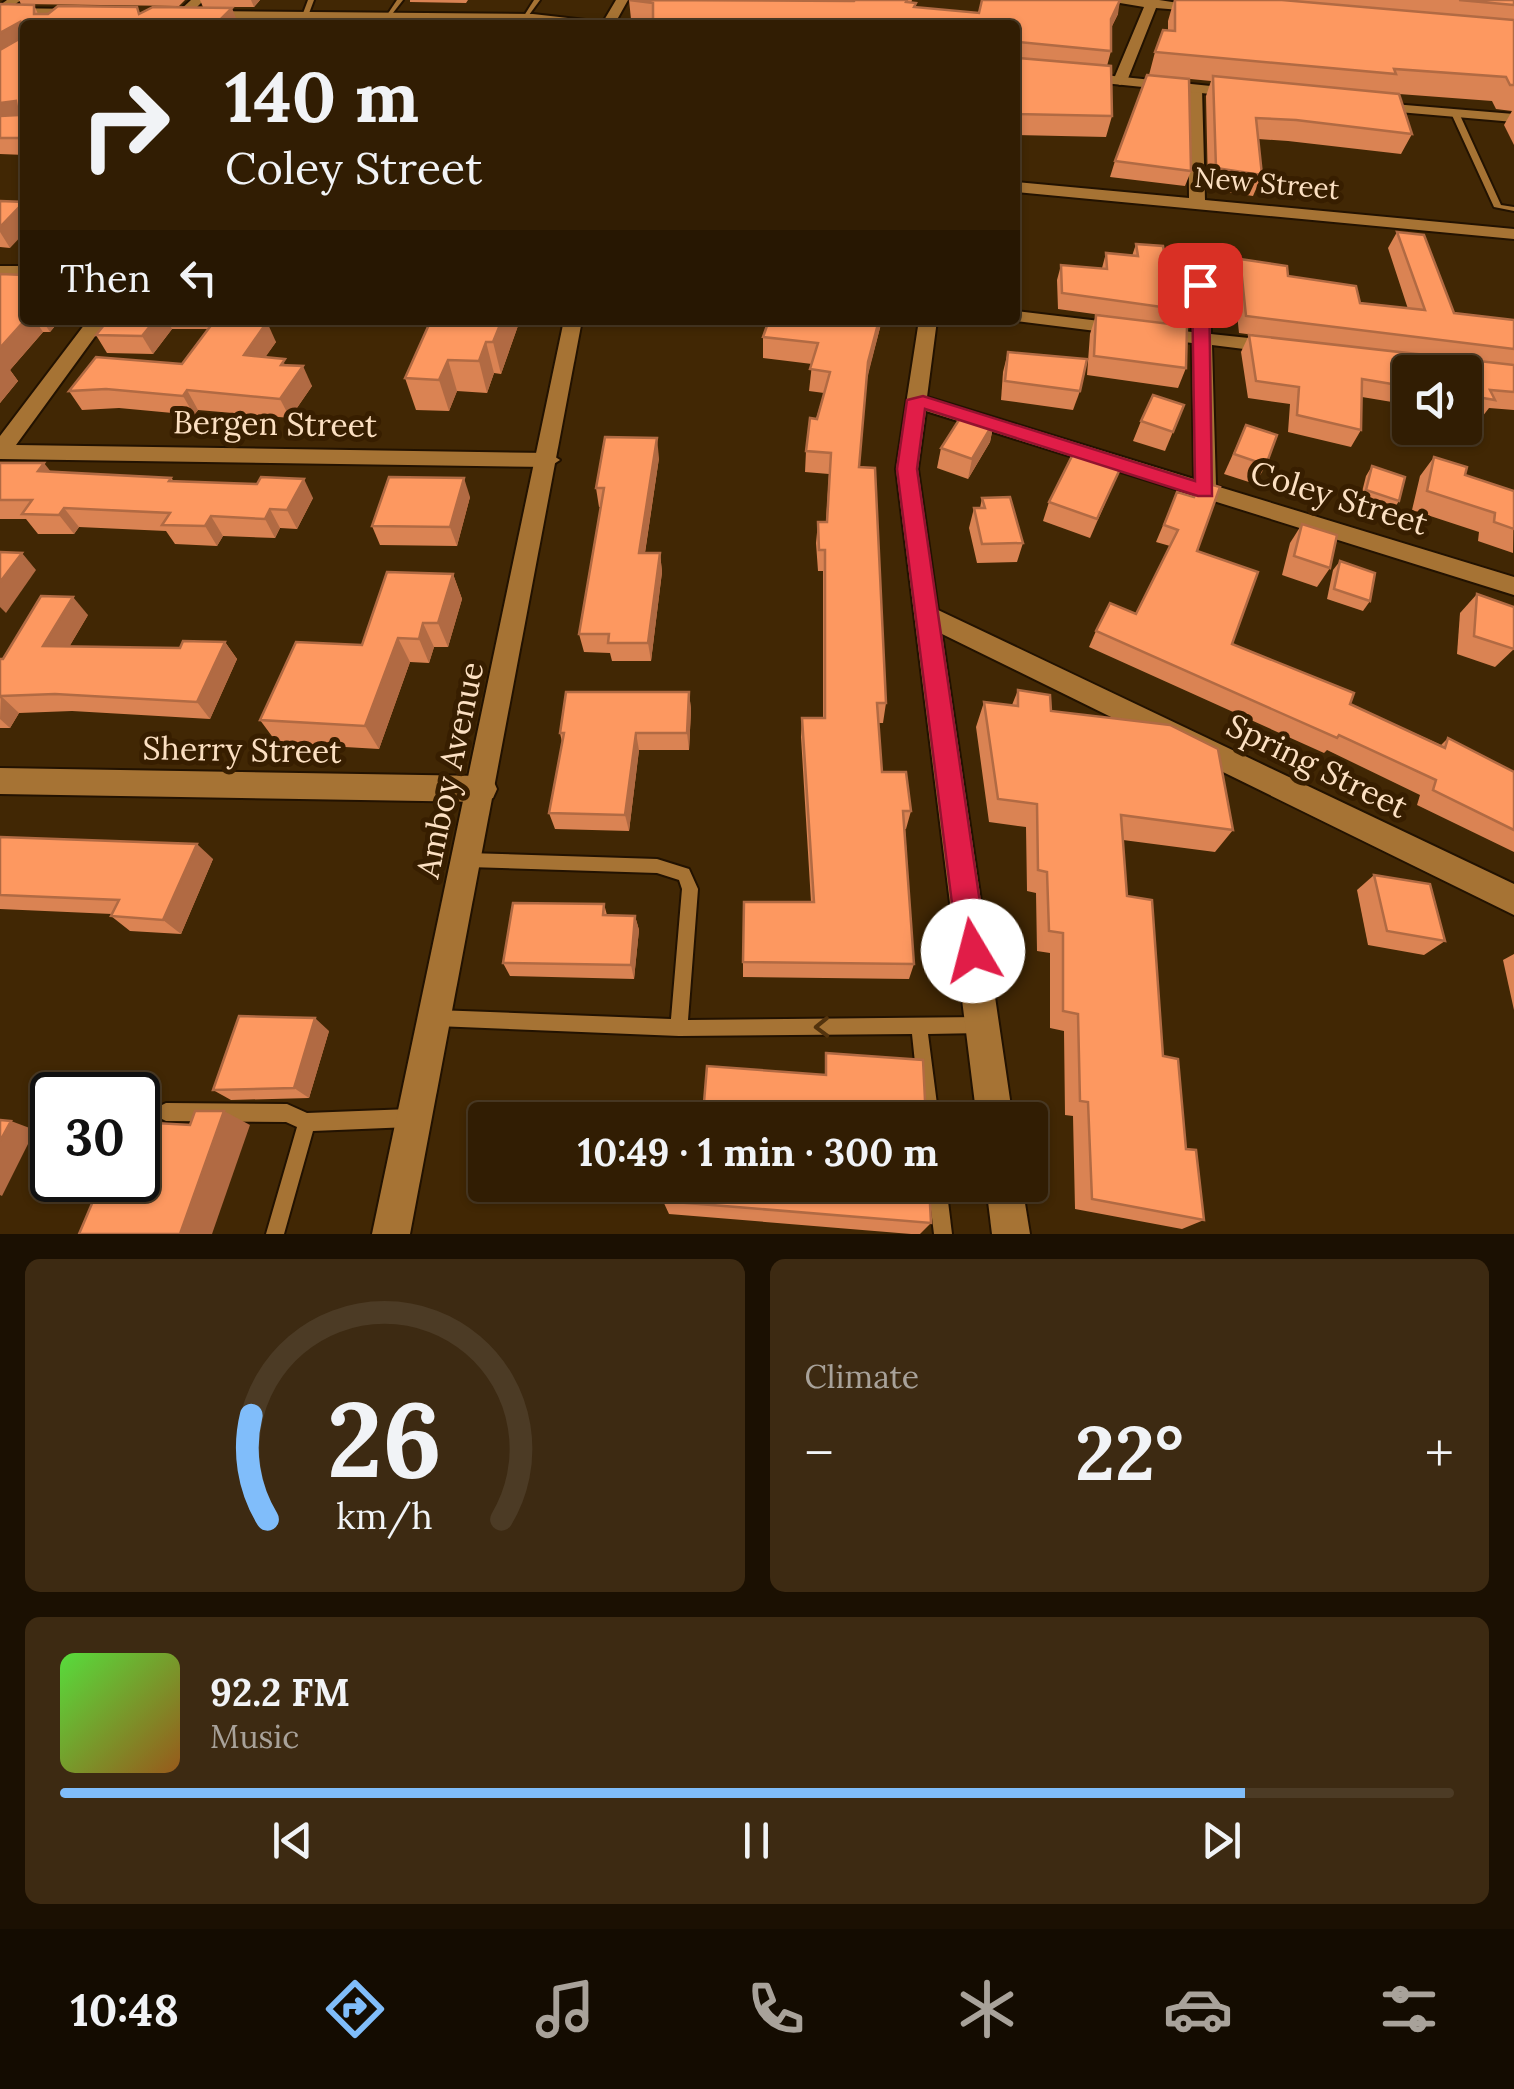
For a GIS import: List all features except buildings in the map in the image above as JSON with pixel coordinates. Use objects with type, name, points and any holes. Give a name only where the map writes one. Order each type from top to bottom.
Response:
[{"type":"street","points":[[0,11],[15,0]]},
{"type":"street","points":[[198,0],[177,14],[546,20]]},
{"type":"street","points":[[1108,0],[1221,10]]},
{"type":"street","points":[[1120,81],[1153,2]]},
{"type":"street","points":[[0,11],[102,13]]},
{"type":"street","points":[[54,20],[64,12]]},
{"type":"street","points":[[492,19],[500,20]]},
{"type":"street","points":[[1020,71],[1254,95]]},
{"type":"street","points":[[1195,88],[1197,204]]},
{"type":"street","points":[[1352,105],[1514,118]]},
{"type":"street","name":"New Street","points":[[1020,187],[1514,234]]},
{"type":"street","points":[[1200,258],[1205,491]]},
{"type":"street","points":[[1020,318],[1299,350]]},
{"type":"street","points":[[0,452],[94,325]]},
{"type":"street","name":"Amboy Avenue","points":[[391,1234],[573,325]]},
{"type":"street","points":[[927,325],[907,469],[994,1102]]},
{"type":"street","name":"Coley Street","points":[[917,400],[1514,586]]},
{"type":"street","name":"Bergen Street","points":[[0,452],[549,460]]},
{"type":"street","name":"Spring Street","points":[[928,616],[1514,900]]},
{"type":"street","name":"Sherry Street","points":[[0,781],[483,789]]},
{"type":"street","points":[[1006,1202],[1011,1234]]},
{"type":"lane","points":[[305,16],[311,0]]},
{"type":"lane","points":[[388,17],[400,0]]},
{"type":"lane","points":[[524,18],[537,0]]},
{"type":"lane","points":[[1456,114],[1498,207],[1514,209]]},
{"type":"lane","points":[[468,860],[658,866],[684,874],[690,889],[679,1028]]},
{"type":"lane","points":[[436,1018],[679,1028],[983,1025]]},
{"type":"lane","points":[[919,1026],[928,1102]]},
{"type":"lane","points":[[166,1112],[287,1113],[307,1122],[415,1118]]},
{"type":"lane","points":[[274,1234],[307,1122]]},
{"type":"lane","points":[[939,1202],[943,1234]]},
{"type":"route","points":[[973,951],[907,469],[917,400],[1205,491],[1200,285]]}]
